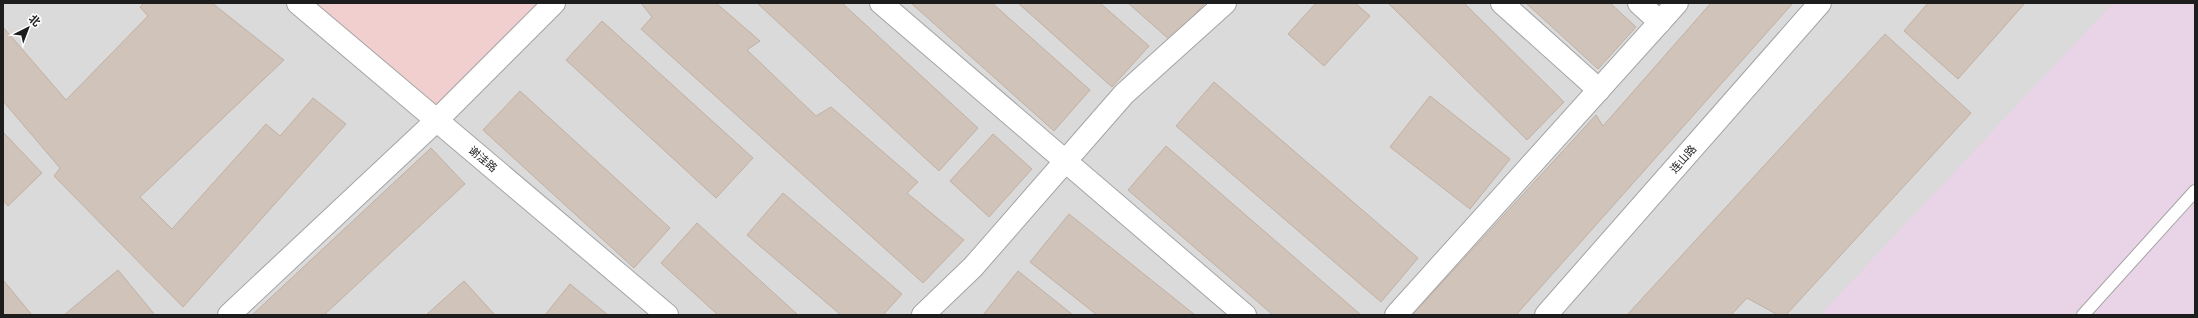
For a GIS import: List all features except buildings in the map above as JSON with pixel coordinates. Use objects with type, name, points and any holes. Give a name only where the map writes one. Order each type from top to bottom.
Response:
[{"type":"street","name":"谢洼路","points":[[298,3],[667,315]]},
{"type":"street","points":[[229,315],[436,120],[554,3]]},
{"type":"street","points":[[881,3],[1245,315]]},
{"type":"street","points":[[923,315],[973,267],[1124,94],[1225,3]]},
{"type":"street","points":[[1502,3],[1599,90]]},
{"type":"street","points":[[1639,3],[1660,22]]},
{"type":"street","points":[[1396,315],[1677,3]]},
{"type":"street","name":"连山路","points":[[1546,315],[1820,3]]},
{"type":"lane","points":[[2083,315],[2195,191]]},
{"type":"shaded area","points":[[3,3],[2195,3],[2195,315],[3,315]]},
{"type":"shaded area","points":[[298,3],[554,3],[437,120]]},
{"type":"shaded area","points":[[2113,3],[2195,3],[2195,315],[1820,315]]}]
